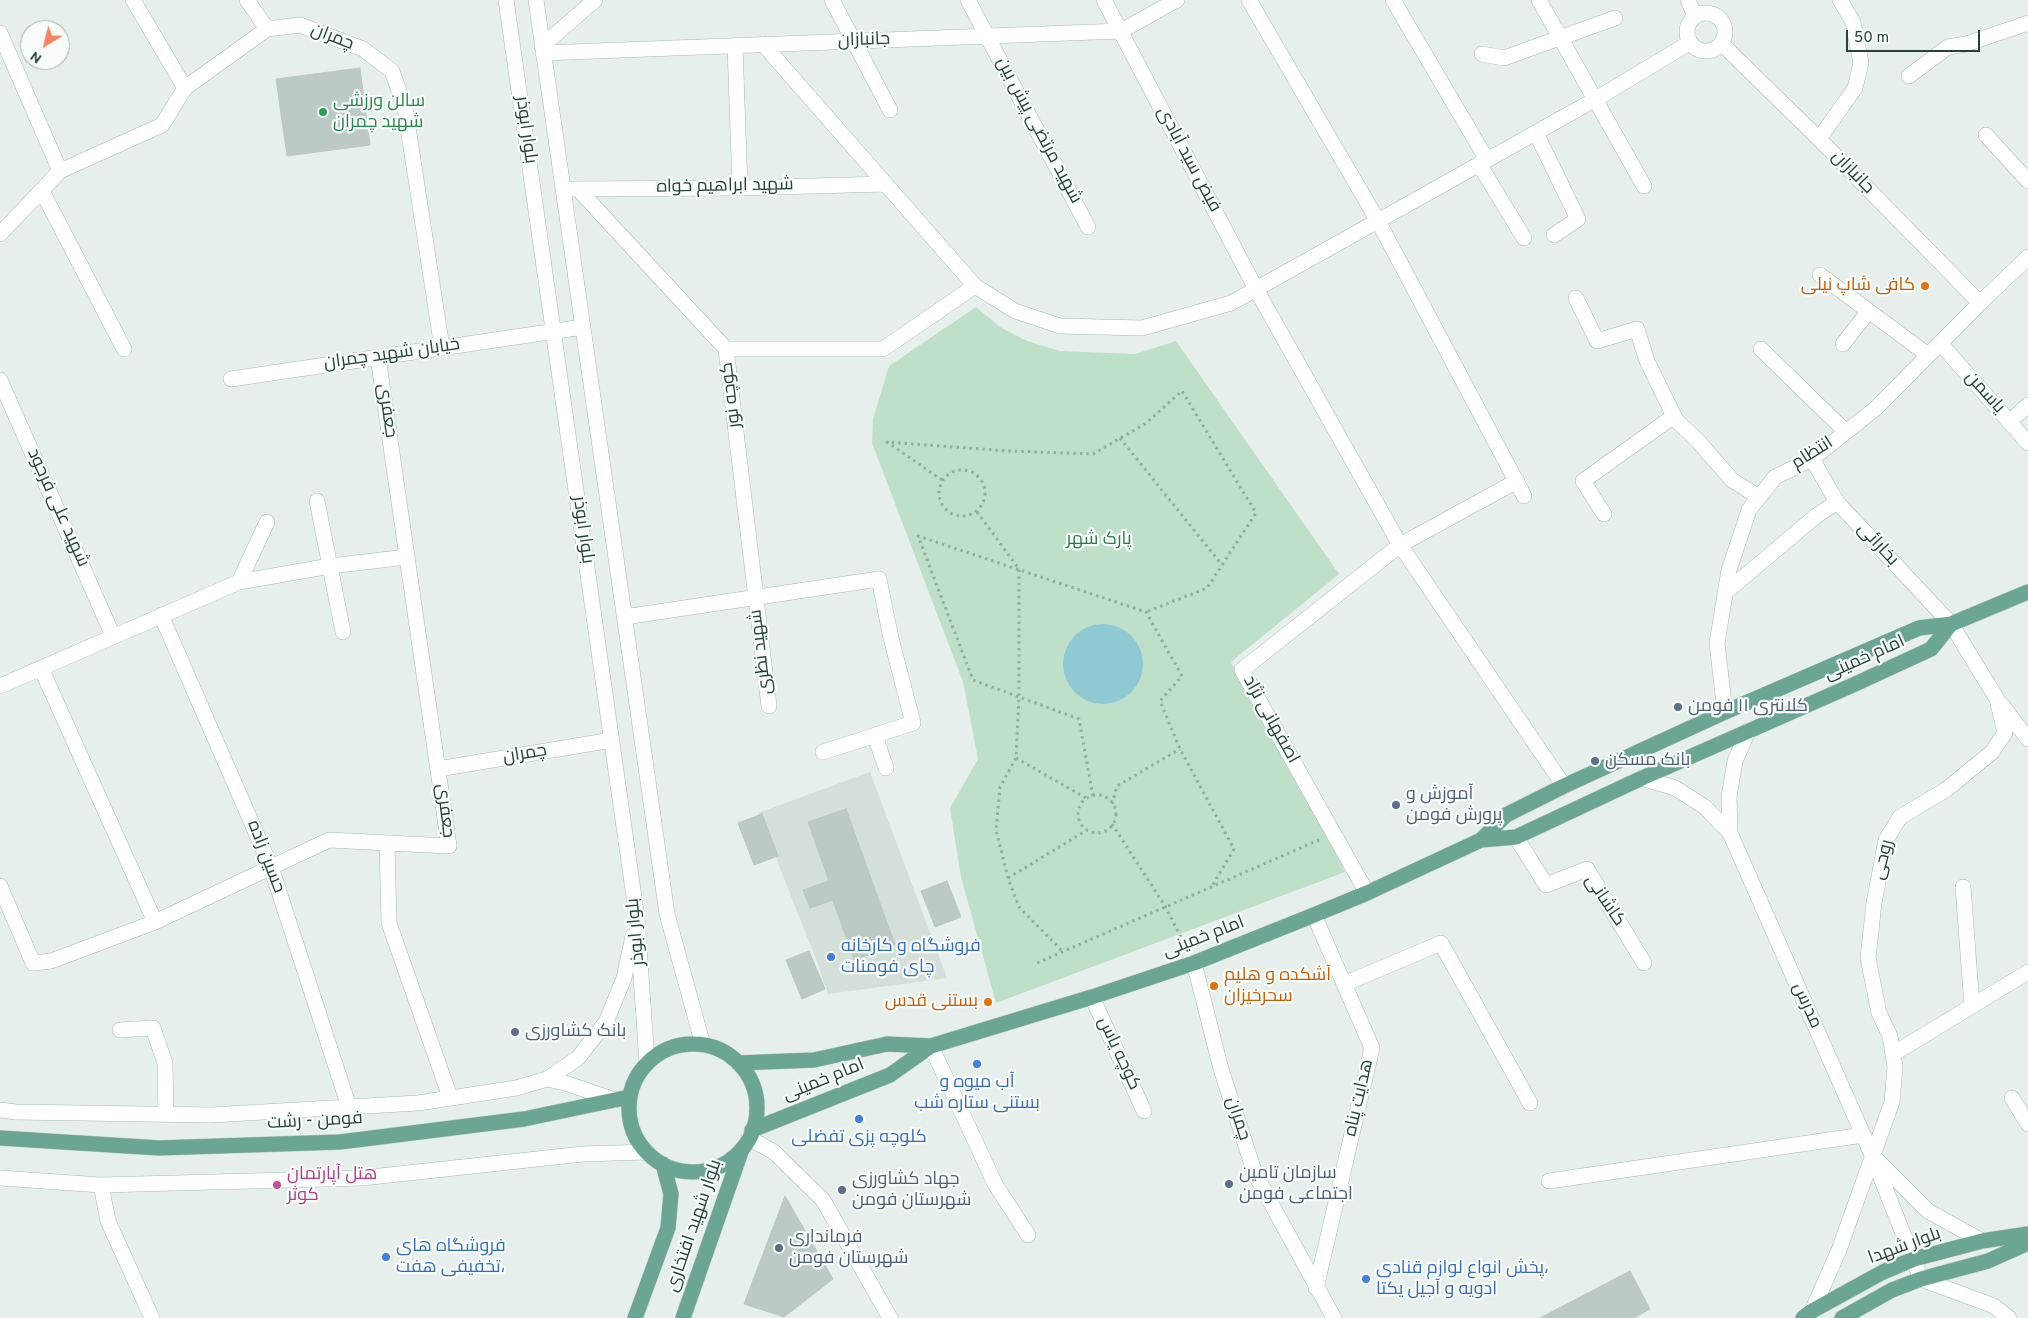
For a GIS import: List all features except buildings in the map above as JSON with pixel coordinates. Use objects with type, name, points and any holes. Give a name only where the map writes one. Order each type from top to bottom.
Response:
[{"type":"main road","name":"امام خمینی","points":[[1481,840],[1506,815],[1564,786],[1725,712],[1919,628],[1951,624],[2028,592]]},
{"type":"main road","name":"امام خمینی","points":[[748,1138],[890,1075],[931,1046],[1092,998],[1194,963],[1314,916],[1481,840],[1516,837],[1642,778],[1931,649],[1951,624]]},
{"type":"main road","points":[[683,1044],[703,1044],[722,1051],[738,1062],[750,1079],[756,1098],[756,1118],[748,1138],[738,1154],[721,1165],[702,1171],[682,1171],[663,1164],[647,1152],[635,1136],[622,1099],[648,1062],[664,1050],[683,1044]]},
{"type":"main road","name":"امام خمینی","points":[[738,1062],[814,1060],[887,1044],[931,1046]]},
{"type":"main road","name":"فومن - رشت","points":[[0,1138],[160,1148],[340,1142],[524,1119],[622,1099]]},
{"type":"main road","name":"بلوار شهید افتخاری","points":[[683,1318],[748,1138]]},
{"type":"main road","name":"بلوار شهید افتخاری","points":[[635,1318],[668,1228],[671,1194],[663,1164]]},
{"type":"main road","name":"بلوار شهدا","points":[[1808,1314],[1883,1272],[1914,1259],[1982,1241],[2028,1234]]},
{"type":"main road","name":"بلوار شهدا","points":[[1842,1318],[1892,1290],[1921,1279],[1988,1261],[2028,1242]]},
{"type":"street","points":[[133,0],[185,88]]},
{"type":"street","points":[[247,0],[267,29]]},
{"type":"street","name":"بلوار ابوذر","points":[[506,0],[638,918],[648,1062]]},
{"type":"street","name":"بلوار ابوذر","points":[[536,0],[543,49],[570,190],[583,328],[667,914],[703,1044]]},
{"type":"street","points":[[543,49],[595,0]]},
{"type":"street","points":[[832,0],[890,110]]},
{"type":"street","name":"شهید مرتضی پیش بین","points":[[968,0],[1088,226]]},
{"type":"street","name":"فیض سید آبادی","points":[[1104,0],[1256,289]]},
{"type":"street","name":"جانبازان","points":[[543,49],[735,46],[1121,31],[1177,0]]},
{"type":"street","points":[[1249,0],[1378,221],[1524,496]]},
{"type":"street","points":[[1393,0],[1524,238]]},
{"type":"street","points":[[1539,0],[1644,186]]},
{"type":"street","points":[[1688,0],[1695,16]]},
{"type":"street","points":[[1819,139],[1855,88],[1860,63],[1853,22],[1840,0]]},
{"type":"street","points":[[1708,12],[1721,18],[1726,31],[1722,44],[1712,52],[1699,51],[1689,43],[1686,33],[1688,23],[1695,16],[1708,12]]},
{"type":"street","points":[[1482,54],[1504,58],[1560,36],[1615,18]]},
{"type":"street","points":[[1909,76],[1948,47],[1966,44],[2028,23]]},
{"type":"street","name":"چمران","points":[[0,234],[60,171],[162,125],[185,88],[267,29],[300,25],[362,49],[392,71],[405,108],[442,348]]},
{"type":"street","points":[[0,33],[60,171]]},
{"type":"street","points":[[763,44],[975,286],[1015,311],[1060,326],[1142,328],[1231,303],[1596,99],[1689,43]]},
{"type":"street","name":"جانبازان","points":[[1722,44],[1819,139],[1980,303]]},
{"type":"street","points":[[735,46],[740,188]]},
{"type":"street","points":[[1536,133],[1578,219],[1554,235]]},
{"type":"street","points":[[1986,135],[2028,181]]},
{"type":"street","name":"شهید ابراهیم خواه","points":[[570,190],[886,184]]},
{"type":"street","name":"کوچه نور","points":[[570,190],[726,350],[756,597]]},
{"type":"street","points":[[42,191],[124,349]]},
{"type":"street","name":"انتظام","points":[[1725,712],[1717,643],[1729,570],[1749,510],[1775,477],[1812,459],[1875,409],[2028,257]]},
{"type":"street","points":[[1820,275],[1928,355]]},
{"type":"street","points":[[726,350],[883,349],[975,286]]},
{"type":"street","points":[[1256,289],[1400,545],[1564,786]]},
{"type":"street","points":[[1576,298],[1597,340],[1637,329],[1647,361],[1676,420],[1698,441],[1732,480],[1759,497]]},
{"type":"street","points":[[1843,344],[1868,312]]},
{"type":"street","name":"خیابان شهید چمران","points":[[231,378],[583,328]]},
{"type":"street","name":"یاسمن","points":[[1940,344],[2028,443]]},
{"type":"street","points":[[1761,349],[1846,432]]},
{"type":"street","name":"جعفری","points":[[0,886],[33,963],[51,961],[154,922],[329,840],[449,846],[378,357]]},
{"type":"street","name":"شهید علی فرجود","points":[[0,380],[113,636]]},
{"type":"street","points":[[2009,422],[2028,405]]},
{"type":"street","points":[[1604,514],[1584,481],[1674,416]]},
{"type":"street","name":"بخارائی","points":[[1812,459],[1837,502],[1951,624]]},
{"type":"street","points":[[1400,545],[1517,481]]},
{"type":"street","points":[[317,501],[343,632]]},
{"type":"street","points":[[1726,592],[1816,516],[1837,502]]},
{"type":"street","points":[[239,582],[268,522]]},
{"type":"street","name":"اصفهانی نژاد","points":[[1367,893],[1332,834],[1242,670],[1400,545]]},
{"type":"street","points":[[0,686],[239,582],[330,566],[407,557]]},
{"type":"street","points":[[624,617],[879,579],[891,638],[913,723],[823,752]]},
{"type":"street","name":"شهید نظری","points":[[756,597],[769,706]]},
{"type":"street","name":"حسین زاده","points":[[161,615],[271,867],[348,1107]]},
{"type":"street","name":"روحی","points":[[1808,1314],[1839,1250],[1892,1102],[1895,1066],[1890,1036],[1879,1013],[1868,958],[1874,903],[1886,840],[1900,817],[1947,789],[1992,752],[2005,732],[1997,699],[1951,624]]},
{"type":"street","points":[[41,668],[154,922]]},
{"type":"street","points":[[1997,699],[2028,740]]},
{"type":"street","points":[[1730,833],[1729,797],[1735,761],[1748,731]]},
{"type":"street","points":[[875,736],[886,768]]},
{"type":"street","name":"چمران","points":[[438,769],[612,740]]},
{"type":"street","name":"مدرس","points":[[1642,778],[1675,788],[1705,807],[1730,833],[1872,1156],[1921,1279]]},
{"type":"street","name":"کاشانی","points":[[1516,837],[1546,885],[1587,869],[1644,963]]},
{"type":"street","points":[[387,843],[389,923],[450,1097]]},
{"type":"street","points":[[1963,887],[1972,1006]]},
{"type":"street","name":"هدایت پناه","points":[[1314,916],[1372,1048],[1316,1288]]},
{"type":"street","points":[[0,1110],[16,1112],[211,1115],[418,1103],[516,1088],[547,1079],[578,1058],[606,1022],[624,978],[638,918]]},
{"type":"street","points":[[1344,984],[1442,943],[1530,1103]]},
{"type":"street","name":"چمران","points":[[1194,963],[1221,1068],[1255,1174],[1334,1318]]},
{"type":"street","points":[[1893,1054],[2028,972]]},
{"type":"street","name":"کوچه یاس","points":[[1092,998],[1144,1111]]},
{"type":"street","points":[[120,1030],[153,1028],[165,1063],[166,1114]]},
{"type":"street","points":[[931,1046],[995,1184],[1028,1236]]},
{"type":"street","points":[[547,1079],[622,1099]]},
{"type":"street","points":[[2012,1098],[2028,1124]]},
{"type":"street","points":[[1549,1181],[1863,1135]]},
{"type":"street","points":[[748,1138],[774,1152],[823,1200],[890,1318]]},
{"type":"street","points":[[0,1178],[101,1185],[362,1178],[583,1154],[647,1152]]},
{"type":"street","points":[[1872,1156],[1928,1211],[1982,1241]]},
{"type":"street","points":[[101,1185],[108,1221],[152,1318]]},
{"type":"street","points":[[1921,1279],[1994,1306],[2009,1318]]},
{"type":"path","points":[[942,480],[887,442],[1008,451],[1093,454],[1145,424],[1182,391],[1256,513],[1207,588],[1146,612],[918,536],[973,680],[1079,719],[1093,796]]},
{"type":"path","points":[[1120,438],[1222,565]]},
{"type":"path","points":[[967,470],[976,473],[982,480],[986,497],[983,505],[976,512],[968,516],[959,517],[950,514],[944,507],[939,499],[939,489],[942,480],[949,473],[967,470]]},
{"type":"path","points":[[976,512],[1019,569],[1019,697],[1016,758],[1000,787],[996,830],[1008,878],[1018,907],[1063,952]]},
{"type":"path","points":[[1146,612],[1182,676],[1160,700],[1180,749],[1234,849],[1212,886]]},
{"type":"path","points":[[1112,804],[1117,786],[1180,749]]},
{"type":"path","points":[[1016,758],[1086,798]]},
{"type":"path","points":[[1093,796],[1107,799],[1112,804],[1115,811],[1112,824],[1101,832],[1093,833],[1081,825],[1078,818],[1081,804],[1086,798],[1093,796]]},
{"type":"path","points":[[1112,824],[1166,906],[1194,963]]},
{"type":"path","points":[[1008,878],[1087,830]]},
{"type":"path","points":[[1037,963],[1332,834]]},
{"type":"shaded area","points":[[870,772],[947,978],[828,994],[758,813]]},
{"type":"green space","name":"پارک شهر","points":[[976,307],[1000,327],[1027,341],[1060,351],[1135,354],[1176,341],[1339,574],[1231,662],[1309,800],[1345,872],[996,1003],[961,877],[950,808],[978,759],[963,682],[872,443],[873,419],[889,366]]},
{"type":"water","points":[[1095,624],[1111,624],[1132,635],[1143,656],[1143,672],[1132,693],[1111,704],[1095,704],[1081,698],[1069,686],[1063,672],[1063,656],[1069,642],[1081,630]]},
{"type":"place","name":"سالن ورزشی شهید چمران","points":[[323,112]]},
{"type":"place","name":"کافی شاپ نیلی","points":[[1925,286]]},
{"type":"place","name":"کلانتری ۱۱ فومن","points":[[1678,707]]},
{"type":"place","name":"بانک مسکن","points":[[1595,761]]},
{"type":"place","name":"آموزش و پرورش فومن","points":[[1396,805]]},
{"type":"place","name":"فروشگاه و کارخانه چای فومنات","points":[[831,957]]},
{"type":"place","name":"آشکده و هلیم سحرخیزان","points":[[1214,986]]},
{"type":"place","name":"بستنی قدس","points":[[988,1002]]},
{"type":"place","name":"بانک کشاورزی","points":[[515,1032]]},
{"type":"place","name":"آب میوه و بستنی ستاره شب","points":[[977,1064]]},
{"type":"place","name":"کلوچه پزی تفضلی","points":[[859,1119]]},
{"type":"place","name":"سازمان تامین اجتماعی فومن","points":[[1229,1184]]},
{"type":"place","name":"هتل آپارتمان کوثر","points":[[277,1185]]},
{"type":"place","name":"جهاد کشاورزی شهرستان فومن","points":[[842,1190]]},
{"type":"place","name":"فرمانداری شهرستان فومن","points":[[779,1248]]},
{"type":"place","name":"فروشگاه های تخفیفی هفت،","points":[[386,1257]]},
{"type":"place","name":"پخش انواع لوازم قنادی، ادویه و آجیل یکتا","points":[[1366,1279]]}]
